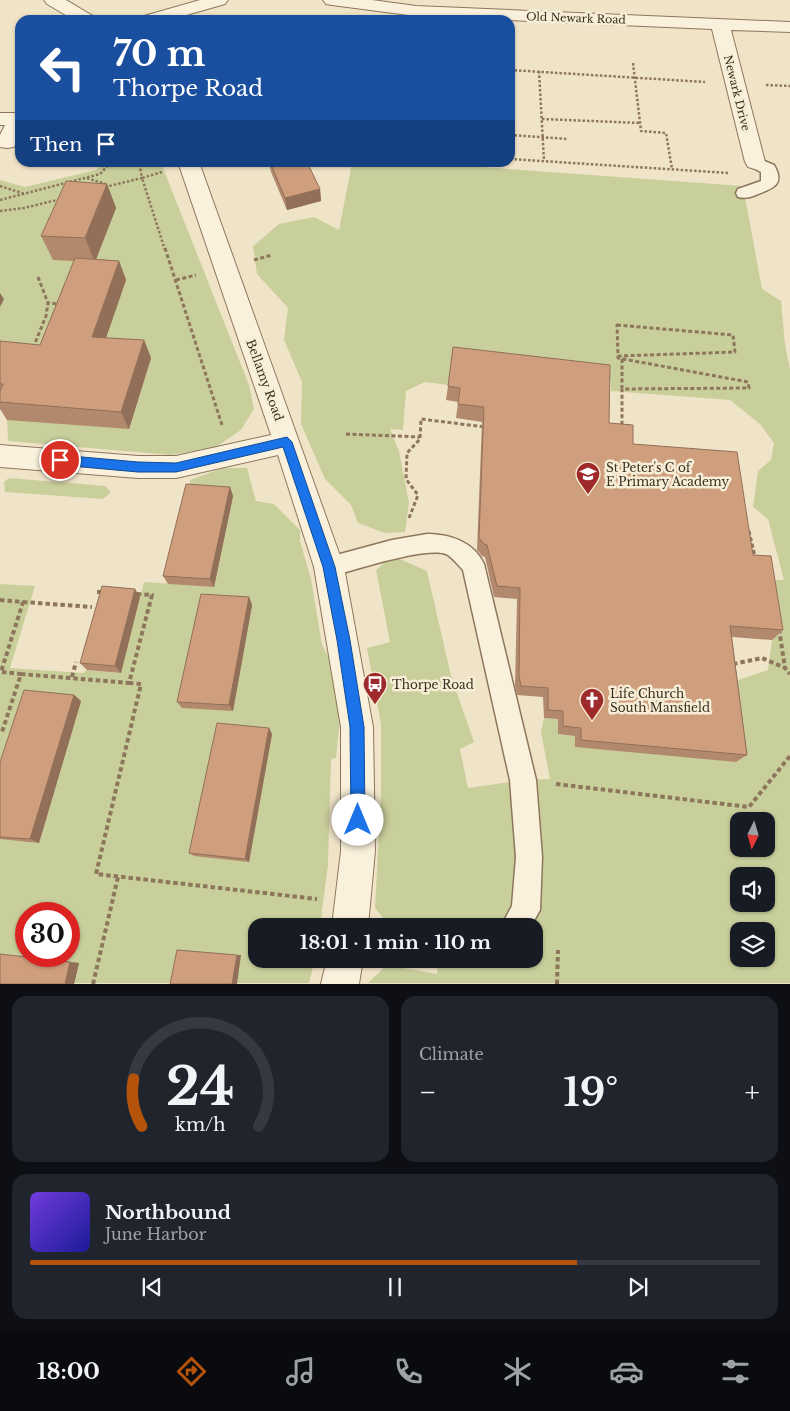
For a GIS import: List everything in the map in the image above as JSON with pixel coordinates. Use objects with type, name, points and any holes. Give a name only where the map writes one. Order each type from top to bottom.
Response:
[{"type":"street","points":[[53,0],[78,15]]},
{"type":"street","points":[[167,15],[219,0]]},
{"type":"street","name":"Old Newark Road","points":[[332,0],[411,15]]},
{"type":"street","name":"Old Newark Road","points":[[515,19],[790,27]]},
{"type":"street","name":"Newark Drive","points":[[720,24],[754,162]]},
{"type":"street","points":[[0,118],[15,119]]},
{"type":"street","points":[[7,142],[15,125]]},
{"type":"street","name":"Bellamy Road","points":[[190,167],[329,567],[357,727],[358,851],[351,918]]},
{"type":"street","points":[[0,456],[138,467],[176,467],[287,442]]},
{"type":"street","points":[[340,984],[343,968]]},
{"type":"lane","points":[[744,193],[769,184],[770,176],[768,169],[754,162]]},
{"type":"lane","points":[[329,567],[432,542],[451,546],[473,564],[522,780],[529,857],[526,910],[520,918]]},
{"type":"path","points":[[632,64],[641,131],[666,133],[672,169]]},
{"type":"path","points":[[515,70],[735,84]]},
{"type":"path","points":[[539,71],[544,161]]},
{"type":"path","points":[[542,119],[640,123]]},
{"type":"path","points":[[515,135],[568,139]]},
{"type":"path","points":[[668,143],[674,143]]},
{"type":"path","points":[[515,159],[770,176]]},
{"type":"path","points":[[0,200],[100,174],[106,167]]},
{"type":"path","points":[[140,167],[224,431]]},
{"type":"path","points":[[87,178],[110,186]]},
{"type":"path","points":[[101,188],[142,178]]},
{"type":"path","points":[[0,186],[26,194]]},
{"type":"path","points":[[0,211],[24,208],[62,198]]},
{"type":"path","points":[[251,260],[272,255]]},
{"type":"path","points":[[176,280],[202,274]]},
{"type":"path","points":[[30,355],[46,316],[48,304],[38,277]]},
{"type":"path","points":[[48,304],[68,305]]},
{"type":"path","points":[[617,325],[733,336],[735,352],[618,356],[617,325]]},
{"type":"path","points":[[618,356],[618,358],[622,359],[748,382],[748,388],[622,388]]},
{"type":"path","points":[[622,359],[622,434]]},
{"type":"path","points":[[415,545],[409,520],[418,495],[406,479],[408,453],[420,437],[421,419],[488,427]]},
{"type":"path","points":[[346,434],[420,437]]},
{"type":"path","points":[[748,527],[754,556],[761,557]]},
{"type":"path","points":[[97,592],[115,593]]},
{"type":"path","points":[[129,682],[152,595],[133,594]]},
{"type":"path","points":[[0,600],[92,607]]},
{"type":"path","points":[[22,602],[0,671],[141,684],[96,874],[320,900],[320,894]]},
{"type":"path","points":[[778,622],[785,668]]},
{"type":"path","points":[[728,665],[762,658],[785,668],[790,674]]},
{"type":"path","points":[[72,677],[76,662]]},
{"type":"path","points":[[0,732],[2,732],[21,674]]},
{"type":"path","points":[[522,780],[749,807],[790,756]]},
{"type":"path","points":[[93,984],[118,877]]},
{"type":"path","points":[[557,984],[558,950]]},
{"type":"green space","points":[[99,167],[163,167],[249,385],[254,409],[241,430],[216,447],[171,455],[8,441],[7,420],[32,362],[0,361],[0,180],[25,187],[96,170]]},
{"type":"green space","points":[[351,167],[481,167],[743,186],[762,289],[781,301],[785,345],[790,369],[790,983],[368,983],[384,968],[404,968],[437,974],[437,968],[543,968],[543,918],[383,918],[375,908],[381,793],[381,724],[367,648],[390,642],[376,570],[393,556],[427,571],[451,676],[474,742],[460,749],[468,788],[523,780],[550,779],[541,732],[544,718],[558,719],[558,734],[575,736],[576,747],[727,684],[768,670],[772,640],[762,580],[784,580],[768,519],[753,507],[758,471],[771,460],[774,443],[760,424],[730,400],[611,391],[611,382],[605,379],[448,385],[425,382],[406,391],[403,430],[390,429],[399,451],[409,503],[405,532],[385,533],[358,523],[351,505],[325,479],[301,424],[302,382],[284,340],[288,308],[257,274],[253,246],[279,224],[314,217],[339,230]]},
{"type":"green space","points":[[223,468],[247,468],[256,501],[274,504],[300,530],[300,541],[311,579],[322,645],[330,660],[341,709],[336,758],[331,759],[328,865],[321,918],[248,918],[248,968],[313,968],[309,983],[0,983],[0,584],[35,586],[10,668],[83,673],[87,670],[121,673],[144,582],[214,587],[190,493],[190,480]]},
{"type":"green space","points":[[9,478],[105,486],[111,492],[103,499],[5,492],[4,482]]},
{"type":"building","points":[[272,167],[309,167],[320,189],[285,198]]},
{"type":"building","points":[[66,181],[107,184],[85,238],[41,236]]},
{"type":"building","points":[[75,258],[119,261],[92,337],[144,340],[121,412],[0,402],[0,391],[3,384],[0,384],[0,341],[40,345]]},
{"type":"building","points":[[453,347],[610,365],[609,423],[633,425],[633,444],[737,452],[753,555],[771,556],[783,630],[730,626],[747,755],[581,740],[581,728],[563,726],[563,711],[548,710],[548,688],[521,686],[519,676],[520,588],[497,586],[487,545],[479,538],[484,407],[458,404],[460,388],[448,386]]},
{"type":"building","points":[[186,484],[230,487],[210,579],[163,576]]},
{"type":"building","points":[[102,586],[135,589],[115,666],[80,663]]},
{"type":"building","points":[[201,594],[249,597],[229,705],[177,702]]},
{"type":"building","points":[[24,690],[74,695],[30,839],[0,837],[0,762]]},
{"type":"building","points":[[217,723],[269,728],[245,859],[189,853]]},
{"type":"building","points":[[177,950],[237,955],[232,984],[170,984]]},
{"type":"building","points":[[0,954],[15,956],[15,967],[69,967],[65,984],[0,984]]},
{"type":"place","name":"St Peter's C of E Primary Academy","points":[[588,495]]},
{"type":"place","name":"Thorpe Road","points":[[375,705]]},
{"type":"place","name":"Life Church South Mansfield","points":[[592,721]]},
{"type":"route","points":[[60,460],[138,467],[176,467],[287,442],[329,567],[343,640],[357,727],[358,820]]}]
